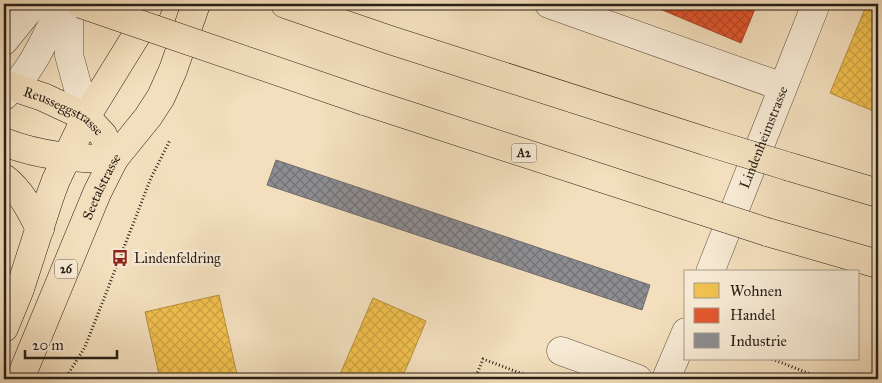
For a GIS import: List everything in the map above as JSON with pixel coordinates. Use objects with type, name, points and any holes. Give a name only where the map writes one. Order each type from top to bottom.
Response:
[{"type":"main road","name":"A2","points":[[81,4],[364,101],[684,206],[878,264]]},
{"type":"main road","points":[[4,328],[20,289],[56,180],[86,117],[136,36],[150,4]]},
{"type":"main road","name":"Seetalstrasse","points":[[20,379],[85,221],[114,159],[148,117],[161,96],[173,70],[196,4]]},
{"type":"main road","points":[[285,4],[390,40],[708,142],[878,193]]},
{"type":"main road","name":"Reusseggstrasse","points":[[4,142],[55,156],[114,159],[103,135],[86,117],[43,97],[7,89]]},
{"type":"main road","points":[[4,178],[22,195],[40,229]]},
{"type":"street","points":[[4,41],[34,4]]},
{"type":"street","points":[[7,89],[28,69],[62,4]]},
{"type":"street","points":[[69,4],[69,55],[86,117]]},
{"type":"street","points":[[549,4],[783,88]]},
{"type":"street","name":"Lindenheimstrasse","points":[[711,270],[816,4]]},
{"type":"street","points":[[666,379],[684,337]]},
{"type":"street","points":[[561,350],[638,379]]},
{"type":"path","points":[[65,379],[85,347],[151,178],[172,135]]},
{"type":"path","points":[[475,379],[482,359],[536,379]]},
{"type":"path","points":[[775,360],[824,379]]},
{"type":"building: Wohnen","points":[[867,4],[878,4],[878,113],[830,93]]},
{"type":"building: Wohnen","points":[[219,295],[238,379],[160,379],[145,312]]},
{"type":"building: Wohnen","points":[[373,298],[426,321],[409,362],[401,379],[338,379]]},
{"type":"building: Handel","points":[[648,4],[757,4],[741,43]]},
{"type":"building: Industrie","points":[[276,160],[650,285],[642,310],[267,185]]},
{"type":"place","name":"Lindenfeldring","points":[[120,258]]}]
